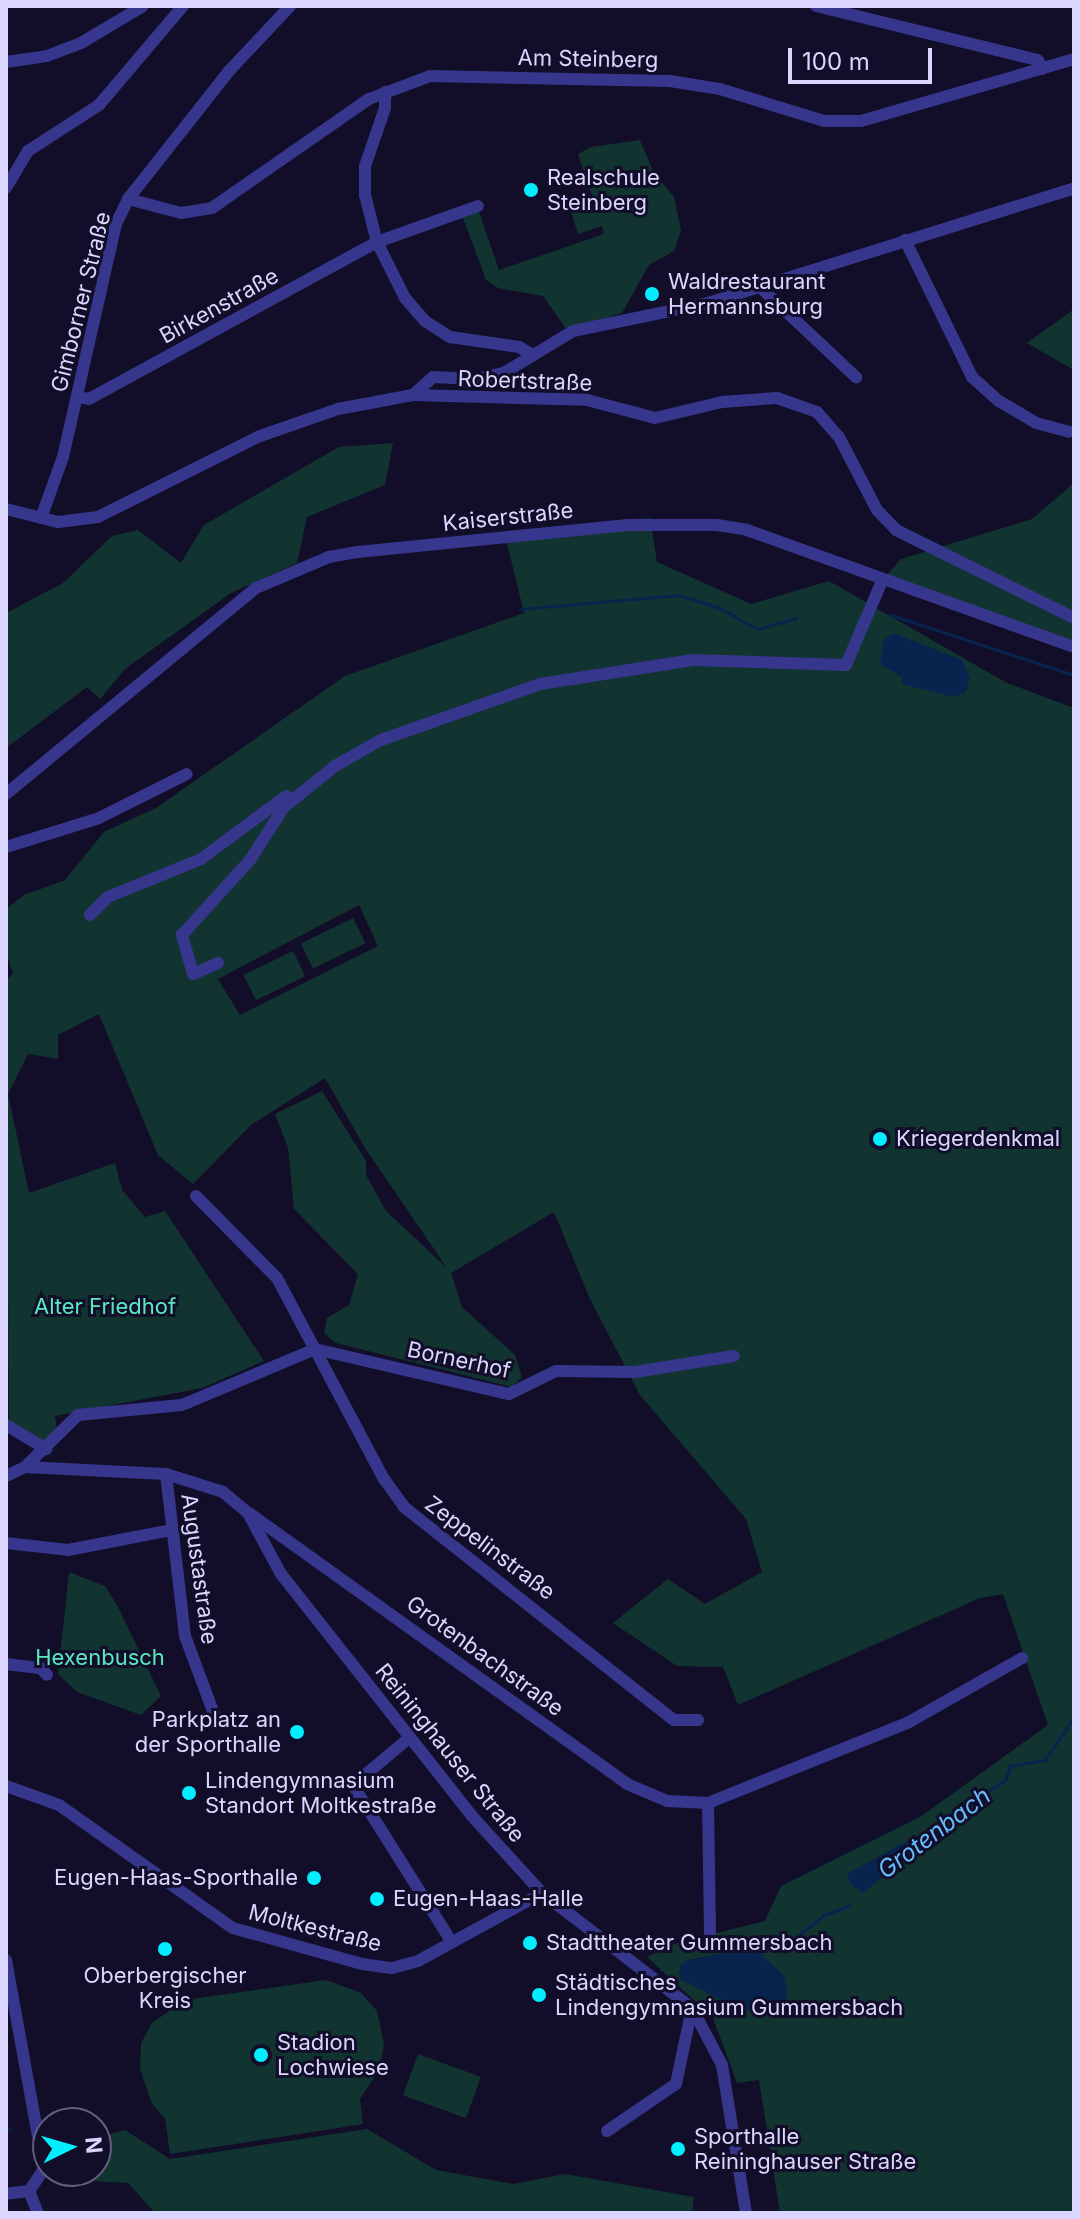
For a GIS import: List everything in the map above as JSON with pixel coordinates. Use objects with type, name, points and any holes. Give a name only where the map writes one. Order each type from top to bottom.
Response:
[{"type":"street","points":[[6,62],[47,56],[81,43],[143,6]]},
{"type":"street","points":[[6,188],[28,151],[99,105],[183,6]]},
{"type":"street","name":"Gimborner Straße","points":[[41,518],[78,397],[113,239],[128,199],[230,70],[290,6]]},
{"type":"street","points":[[816,6],[1038,60],[1042,69]]},
{"type":"street","name":"Am Steinberg","points":[[128,199],[181,213],[212,208],[385,92],[430,76],[670,81],[720,89],[824,121],[861,121],[1074,59]]},
{"type":"street","points":[[385,92],[365,166],[365,195],[377,242],[405,298],[425,321],[450,337],[519,347],[531,354]]},
{"type":"street","points":[[413,395],[425,379],[488,377],[573,331],[760,287],[1074,188]]},
{"type":"street","name":"Birkenstraße","points":[[78,397],[89,399],[377,242],[478,206]]},
{"type":"street","points":[[905,240],[972,377],[1036,423],[1069,432]]},
{"type":"street","points":[[760,287],[856,377]]},
{"type":"street","name":"Robertstraße","points":[[6,509],[41,518],[98,517],[260,436],[338,409],[413,395],[587,400],[655,418],[722,402],[777,398],[817,412],[825,420],[839,437],[877,510],[896,530],[1074,618]]},
{"type":"street","name":"Kaiserstraße","points":[[6,794],[226,609],[256,588],[329,557],[682,522],[747,530],[882,581],[1074,647]]},
{"type":"street","points":[[90,915],[108,897],[201,859],[302,787],[381,740],[540,684],[693,660],[846,665],[882,581]]},
{"type":"street","points":[[6,847],[99,818],[187,774]]},
{"type":"street","points":[[218,963],[193,974],[182,935],[250,860],[302,787]]},
{"type":"street","points":[[25,1467],[78,1415],[182,1405],[315,1349],[277,1278],[196,1196]]},
{"type":"street","name":"Bornerhof","points":[[315,1349],[509,1394],[556,1371],[635,1372],[734,1356]]},
{"type":"street","name":"Zeppelinstraße","points":[[315,1349],[404,1507],[674,1720],[698,1720]]},
{"type":"street","points":[[6,1425],[46,1449]]},
{"type":"street","name":"Reininghauser Straße","points":[[6,1476],[25,1467],[166,1474],[223,1492],[248,1513],[281,1574],[409,1738],[542,1893],[692,2008],[722,2065],[746,2213]]},
{"type":"street","name":"Augustastraße","points":[[166,1474],[185,1636],[214,1714]]},
{"type":"street","name":"Grotenbachstraße","points":[[248,1513],[627,1784],[667,1801],[708,1803],[909,1722],[1022,1658]]},
{"type":"street","points":[[6,1543],[68,1550],[172,1530]]},
{"type":"street","points":[[6,1664],[41,1668],[47,1675]]},
{"type":"street","points":[[409,1738],[358,1781],[356,1790],[451,1941]]},
{"type":"street","name":"Moltkestraße","points":[[6,1786],[59,1805],[233,1928],[392,1968],[418,1961],[542,1893]]},
{"type":"street","points":[[708,1803],[710,1935]]},
{"type":"street","points":[[6,1960],[44,2169],[29,2191],[6,2194]]},
{"type":"street","points":[[607,2131],[676,2084],[692,2008]]},
{"type":"street","points":[[29,2191],[38,2213]]},
{"type":"green space","points":[[640,140],[654,173],[674,197],[681,230],[674,251],[649,265],[622,313],[567,330],[543,296],[498,288],[486,280],[462,215],[479,212],[499,270],[604,234],[602,226],[578,234],[569,205],[592,196],[578,154],[591,147]]},
{"type":"green space","points":[[1074,309],[1074,370],[1027,343]]},
{"type":"green space","points":[[393,443],[385,485],[307,517],[297,563],[231,593],[125,669],[100,699],[87,687],[6,748],[6,613],[63,583],[112,536],[138,530],[181,563],[204,525],[339,447]]},
{"type":"green space","points":[[1074,483],[1074,647],[882,581],[901,559],[1032,519]]},
{"type":"green space","name":"Alter Friedhof","points":[[650,518],[657,562],[751,604],[829,581],[1007,683],[1074,708],[1074,2213],[780,2213],[759,2080],[737,2083],[713,2018],[647,1957],[677,1943],[765,1921],[781,1886],[920,1817],[1048,1725],[1003,1594],[980,1598],[738,1705],[723,1667],[677,1666],[613,1623],[668,1579],[705,1604],[762,1572],[746,1519],[640,1395],[590,1299],[554,1212],[451,1273],[462,1307],[515,1355],[522,1377],[512,1387],[336,1343],[324,1333],[327,1318],[349,1305],[358,1274],[294,1209],[288,1148],[275,1114],[322,1091],[366,1161],[366,1175],[386,1211],[447,1268],[365,1148],[325,1078],[251,1125],[193,1184],[158,1155],[99,1014],[58,1035],[58,1059],[28,1054],[8,1094],[29,1193],[115,1163],[122,1190],[145,1217],[165,1211],[264,1361],[202,1388],[55,1416],[58,1436],[41,1444],[9,1427],[6,982],[13,973],[6,954],[6,909],[24,895],[65,880],[104,832],[156,808],[345,676],[524,613],[504,531]],"holes":[[[359,905],[378,946],[240,1015],[218,979]],[[738,1951],[759,1952],[787,2002],[777,2013],[763,2015],[688,1960]]]},
{"type":"green space","points":[[353,918],[365,943],[313,969],[301,943]]},
{"type":"green space","points":[[293,951],[305,976],[256,1000],[244,975]]},
{"type":"green space","name":"Hexenbusch","points":[[69,1572],[105,1586],[118,1607],[161,1696],[141,1715],[77,1692],[58,1674]]},
{"type":"green space","name":"Stadion Lochwiese","points":[[326,1980],[361,1993],[377,2011],[384,2043],[380,2068],[360,2099],[363,2124],[170,2154],[165,2118],[152,2104],[140,2069],[141,2043],[152,2023],[185,2000]]},
{"type":"green space","points":[[418,2054],[481,2077],[466,2118],[403,2095]]},
{"type":"green space","points":[[367,2129],[436,2170],[513,2184],[565,2174],[694,2197],[692,2213],[155,2213],[128,2183],[112,2182],[112,2134],[125,2130],[170,2159]]},
{"type":"water","points":[[893,633],[962,660],[970,678],[966,692],[954,697],[902,684],[902,677],[880,664],[884,640]]},
{"type":"water","points":[[910,1839],[918,1849],[863,1893],[850,1884],[847,1874]]},
{"type":"water","points":[[738,1951],[759,1952],[785,1977],[788,2002],[777,2013],[763,2015],[730,2004],[679,1979],[680,1965],[688,1960]]},
{"type":"waterway","points":[[520,609],[679,595],[720,608],[757,629],[796,618]]},
{"type":"waterway","points":[[891,615],[1074,675]]},
{"type":"waterway","name":"Grotenbach","points":[[914,1848],[960,1820],[966,1805],[1005,1780],[1010,1766],[1045,1760],[1074,1717]]},
{"type":"waterway","name":"Grotenbach","points":[[800,1934],[824,1915],[849,1906]]},
{"type":"waterway","name":"Grotenbach","points":[[6,2130],[10,2129]]},
{"type":"place","name":"Realschule Steinberg","points":[[531,190]]},
{"type":"place","name":"Waldrestaurant Hermannsburg","points":[[652,294]]},
{"type":"place","name":"Kriegerdenkmal","points":[[880,1139]]},
{"type":"place","name":"Parkplatz an der Sporthalle","points":[[297,1732]]},
{"type":"place","name":"Lindengymnasium Standort Moltkestraße","points":[[189,1793]]},
{"type":"place","name":"Eugen-Haas-Sporthalle","points":[[314,1878]]},
{"type":"place","name":"Eugen-Haas-Halle","points":[[377,1899]]},
{"type":"place","name":"Stadttheater Gummersbach","points":[[530,1943]]},
{"type":"place","name":"Oberbergischer Kreis","points":[[165,1949]]},
{"type":"place","name":"Städtisches Lindengymnasium Gummersbach","points":[[539,1995]]},
{"type":"place","name":"Stadion Lochwiese","points":[[261,2055]]},
{"type":"place","name":"Sporthalle Reininghauser Straße","points":[[678,2149]]}]
